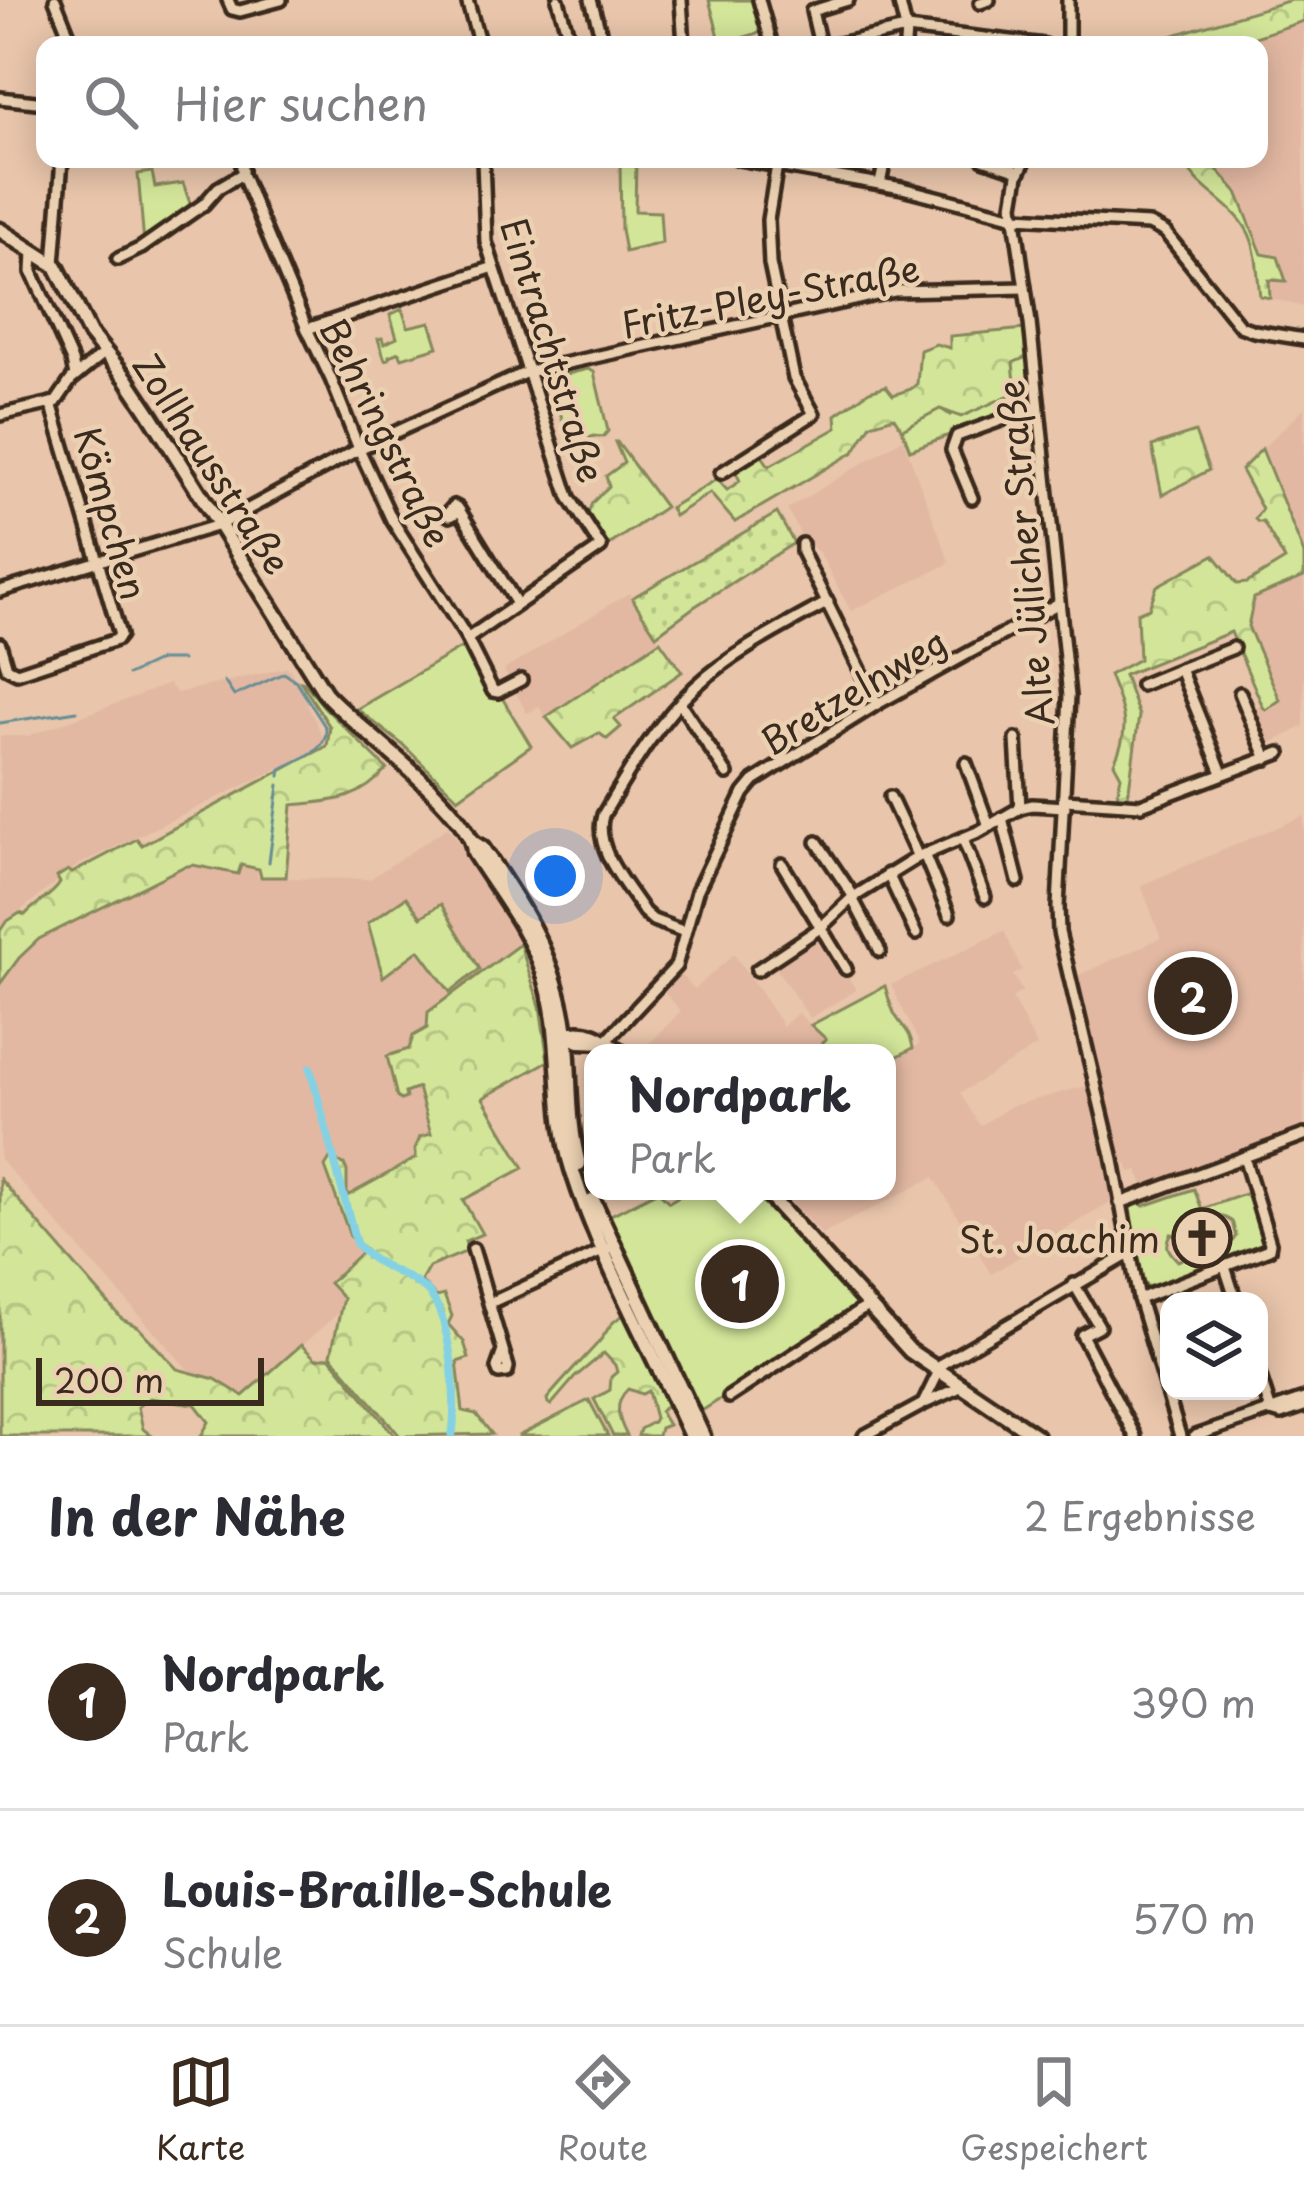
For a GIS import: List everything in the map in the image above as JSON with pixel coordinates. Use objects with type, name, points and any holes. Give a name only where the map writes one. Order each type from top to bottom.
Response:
[{"type":"street","points":[[55,0],[69,36]]},
{"type":"street","points":[[228,0],[236,11],[281,0]]},
{"type":"street","points":[[466,0],[477,36]]},
{"type":"street","points":[[558,0],[568,36]]},
{"type":"street","points":[[591,0],[601,36]]},
{"type":"street","points":[[681,0],[683,36]]},
{"type":"street","points":[[759,0],[769,36]]},
{"type":"street","points":[[818,36],[812,11],[848,0]]},
{"type":"street","points":[[899,0],[906,36]]},
{"type":"street","points":[[1068,0],[1068,36]]},
{"type":"street","points":[[874,36],[906,29],[967,36]]},
{"type":"street","points":[[0,98],[36,102]]},
{"type":"street","points":[[54,264],[61,168]]},
{"type":"street","name":"Behringstraße","points":[[242,168],[392,520],[467,639],[493,691],[521,680]]},
{"type":"street","name":"Eintrachtstraße","points":[[483,168],[484,232],[526,372],[569,497],[601,548],[517,604]]},
{"type":"street","points":[[721,473],[816,418],[794,378],[770,264],[768,220],[777,168]]},
{"type":"street","points":[[802,168],[1015,217],[1142,223],[1158,228],[1240,326],[1304,338]]},
{"type":"street","points":[[880,184],[883,168]]},
{"type":"street","points":[[1010,168],[1019,171]]},
{"type":"street","name":"Alte Jülicher Straße","points":[[1021,168],[1013,199],[1069,696],[1060,932],[1112,1155],[1138,1299],[1180,1436]]},
{"type":"street","points":[[118,259],[141,248],[242,174]]},
{"type":"street","name":"Zollhausstraße","points":[[0,230],[54,264],[76,311],[126,378],[325,693],[456,818],[489,857],[538,936],[553,970],[575,1149],[584,1179]]},
{"type":"street","name":"Kömpchen","points":[[34,250],[32,272],[75,376]]},
{"type":"street","points":[[307,329],[494,267]]},
{"type":"street","name":"Fritz-Pley-Straße","points":[[0,591],[219,526],[359,449],[526,372],[894,291],[1025,288]]},
{"type":"street","name":"Kömpchen","points":[[0,416],[58,400],[75,376],[104,353]]},
{"type":"street","name":"Kömpchen","points":[[0,644],[7,668],[17,673],[118,638],[51,404]]},
{"type":"street","points":[[972,498],[952,450],[958,436],[1037,406]]},
{"type":"street","points":[[460,511],[517,604],[467,639]]},
{"type":"street","points":[[802,544],[877,704]]},
{"type":"street","points":[[686,932],[644,912],[607,853],[600,823],[654,734],[680,703],[743,651],[828,602]]},
{"type":"street","name":"Bretzelnweg","points":[[605,1042],[671,974],[697,891],[749,786],[877,704],[1059,603]]},
{"type":"street","points":[[1141,686],[1233,648]]},
{"type":"street","points":[[1180,669],[1222,773]]},
{"type":"street","points":[[1240,693],[1268,759]]},
{"type":"street","points":[[680,703],[727,774]]},
{"type":"street","points":[[1016,739],[1020,808]]},
{"type":"street","points":[[757,970],[888,874],[1020,808],[1142,805],[1280,754]]},
{"type":"street","points":[[966,763],[989,826]]},
{"type":"street","points":[[890,797],[949,915]]},
{"type":"street","points":[[1002,818],[1018,881]]},
{"type":"street","points":[[962,839],[985,897]]},
{"type":"street","points":[[818,842],[880,952]]},
{"type":"street","points":[[782,864],[846,969]]},
{"type":"street","points":[[888,874],[916,934]]},
{"type":"street","points":[[561,1035],[608,1044]]},
{"type":"street","points":[[1120,1203],[1304,1136]]},
{"type":"street","points":[[1138,1299],[1270,1247],[1244,1157]]},
{"type":"street","name":"Zollhausstraße","points":[[592,1200],[609,1248]]},
{"type":"street","points":[[773,1200],[910,1351],[1036,1436]]},
{"type":"street","points":[[490,1303],[609,1248]]},
{"type":"street","points":[[609,1248],[691,1436]]},
{"type":"street","points":[[609,1248],[703,1436]]},
{"type":"street","points":[[473,1249],[503,1351]]},
{"type":"street","points":[[922,1404],[947,1360],[1129,1253]]},
{"type":"street","points":[[1225,1267],[1233,1292]]},
{"type":"street","points":[[1074,1284],[1099,1326],[1082,1335],[1135,1436]]},
{"type":"street","points":[[729,1397],[869,1305]]},
{"type":"street","points":[[864,1436],[963,1386]]},
{"type":"street","points":[[1267,1400],[1271,1411]]},
{"type":"street","points":[[1195,1436],[1271,1411],[1281,1414],[1304,1402]]},
{"type":"shaded area","points":[[1304,21],[1304,307],[1270,298],[1268,279],[1286,280],[1262,255],[1237,192],[1216,168],[1268,168],[1268,36],[1258,36]]},
{"type":"shaded area","points":[[1304,408],[1304,551],[1263,448]]},
{"type":"shaded area","points":[[903,439],[950,563],[851,611],[819,552],[806,535],[802,537],[787,509]]},
{"type":"shaded area","points":[[1304,577],[1304,726],[1268,745],[1252,709],[1273,700],[1234,603]]},
{"type":"shaded area","points":[[629,593],[660,641],[546,717],[539,707],[527,713],[504,670]]},
{"type":"shaded area","points":[[290,669],[327,745],[78,865],[10,919],[0,936],[0,736],[28,736],[169,684],[177,693]]},
{"type":"shaded area","points":[[263,782],[257,878],[370,879],[448,827],[483,873],[524,942],[427,1012],[440,1155],[352,1191],[397,1261],[226,1412],[0,1159],[0,970],[87,876]]},
{"type":"shaded area","points":[[1304,816],[1304,1125],[1143,1185],[1138,1170],[1130,1172],[1118,1155],[1077,976],[1161,938],[1141,885]]},
{"type":"shaded area","points":[[1004,931],[1022,970],[1013,975],[1022,991],[1012,998],[1037,1046],[960,1093],[980,1126],[1011,1106],[1090,1085],[1115,1199],[991,1274],[934,1177],[896,1196],[896,1058],[920,1044],[891,985]]},
{"type":"shaded area","points":[[821,933],[856,990],[810,1018],[773,964]]},
{"type":"shaded area","points":[[734,954],[783,1026],[798,1013],[826,1039],[821,1044],[649,1044],[681,1011],[664,992],[680,975],[695,989]]},
{"type":"shaded area","points":[[789,1200],[889,1200],[822,1234]]},
{"type":"green space","points":[[709,0],[754,0],[762,32],[719,36]]},
{"type":"green space","points":[[1304,0],[1304,21],[1258,36],[1171,36]]},
{"type":"green space","points":[[620,168],[636,168],[635,211],[660,212],[662,243],[625,252]]},
{"type":"green space","points":[[1216,168],[1237,192],[1262,254],[1278,257],[1286,281],[1269,280],[1270,298],[1260,296],[1247,230],[1189,170]]},
{"type":"green space","points":[[152,172],[155,187],[183,183],[192,209],[144,243],[138,174]]},
{"type":"green space","points":[[402,309],[408,327],[430,322],[438,347],[402,358],[399,352],[385,360],[378,339],[384,344],[397,338],[390,315]]},
{"type":"green space","points":[[1026,329],[1028,356],[1013,363],[1016,392],[961,417],[940,409],[902,429],[894,417],[871,424],[854,452],[735,522],[710,493],[674,516],[670,508],[717,479],[727,490],[740,481],[735,470],[760,453],[769,466],[837,428],[836,415],[869,391],[886,386],[893,395],[911,389],[917,384],[920,350],[936,344],[950,348],[950,336]]},
{"type":"green space","points":[[1028,356],[1031,404],[910,450],[902,429],[940,408],[950,415],[1012,362]]},
{"type":"green space","points":[[588,369],[594,372],[608,431],[581,443],[565,427],[551,386],[542,387],[541,380]]},
{"type":"green space","points":[[1195,432],[1209,470],[1162,495],[1152,446]]},
{"type":"green space","points":[[615,442],[665,507],[601,546],[584,523],[592,503],[609,486],[606,476],[624,463]]},
{"type":"green space","points":[[1262,449],[1304,554],[1304,577],[1254,598],[1248,626],[1280,700],[1266,710],[1263,707],[1231,632],[1124,675],[1139,716],[1128,796],[1117,796],[1121,776],[1114,763],[1123,738],[1123,719],[1109,675],[1139,659],[1137,613],[1149,608],[1157,586],[1214,555],[1237,584],[1285,560],[1263,522],[1255,519],[1262,509],[1241,470]]},
{"type":"green space","points":[[777,513],[794,543],[656,635],[632,598]]},
{"type":"green space","points":[[660,641],[682,672],[614,719],[621,727],[607,739],[599,733],[572,748],[546,717]]},
{"type":"green space","points":[[469,643],[531,746],[458,798],[357,709]]},
{"type":"green space","points":[[301,682],[387,769],[355,794],[292,805],[286,877],[261,877],[259,869],[241,865],[238,874],[183,867],[39,939],[0,984],[0,931],[6,922],[20,913],[25,915],[53,892],[60,883],[57,877],[137,839],[142,845],[327,746],[330,727]]},
{"type":"green space","points":[[406,897],[421,917],[441,904],[480,969],[450,992],[419,950],[383,977],[368,923]]},
{"type":"green space","points":[[520,944],[540,1006],[548,1061],[483,1098],[524,1168],[463,1200],[482,1234],[465,1241],[468,1251],[429,1267],[421,1281],[436,1297],[444,1295],[452,1316],[448,1324],[464,1342],[469,1358],[457,1362],[463,1411],[476,1414],[492,1434],[400,1436],[331,1355],[343,1298],[329,1283],[365,1249],[350,1236],[325,1167],[330,1159],[344,1164],[347,1196],[416,1158],[420,1137],[431,1134],[418,1088],[405,1093],[406,1098],[397,1097],[387,1056],[409,1049],[413,1036],[427,1028],[428,1012]]},
{"type":"green space","points":[[885,986],[913,1048],[896,1057],[896,1044],[821,1044],[826,1039],[811,1025]]},
{"type":"green space","points":[[0,1179],[122,1319],[138,1327],[177,1369],[215,1379],[243,1396],[301,1345],[316,1359],[330,1357],[395,1436],[201,1436],[209,1422],[195,1404],[150,1398],[138,1407],[143,1429],[152,1436],[0,1436]]},
{"type":"green space","points":[[1194,1189],[1202,1209],[1248,1193],[1264,1243],[1148,1287],[1142,1280],[1129,1208],[1138,1202],[1144,1206]],"holes":[[[1208,1215],[1215,1219],[1220,1215],[1232,1222],[1236,1236],[1229,1246],[1218,1254],[1203,1250],[1178,1261],[1169,1249],[1171,1234],[1196,1229]]]},
{"type":"green space","points":[[640,1200],[760,1200],[860,1309],[700,1412],[609,1216]]},
{"type":"green space","points":[[624,1315],[667,1404],[660,1412],[668,1425],[660,1428],[658,1436],[638,1436],[655,1418],[648,1391],[628,1389],[618,1411],[627,1436],[613,1436],[594,1399],[610,1390],[611,1377],[617,1372],[604,1353],[548,1403],[611,1324]]},
{"type":"green space","points":[[589,1400],[608,1436],[518,1436]]},
{"type":"waterway","points":[[128,675],[160,660],[182,660]]},
{"type":"waterway","points":[[224,681],[234,696],[284,673],[296,681],[326,728],[322,743],[281,769],[280,776]]},
{"type":"waterway","points":[[0,723],[77,711]]},
{"type":"waterway","points":[[269,862],[279,785]]},
{"type":"waterway","points":[[310,1068],[356,1243],[426,1290],[442,1318],[453,1381],[452,1436]]},
{"type":"place","name":"Louis-Braille-Schule","points":[[1193,996]]},
{"type":"place","name":"St. Joachim","points":[[1202,1238]]},
{"type":"place","name":"Nordpark","points":[[740,1284]]}]
